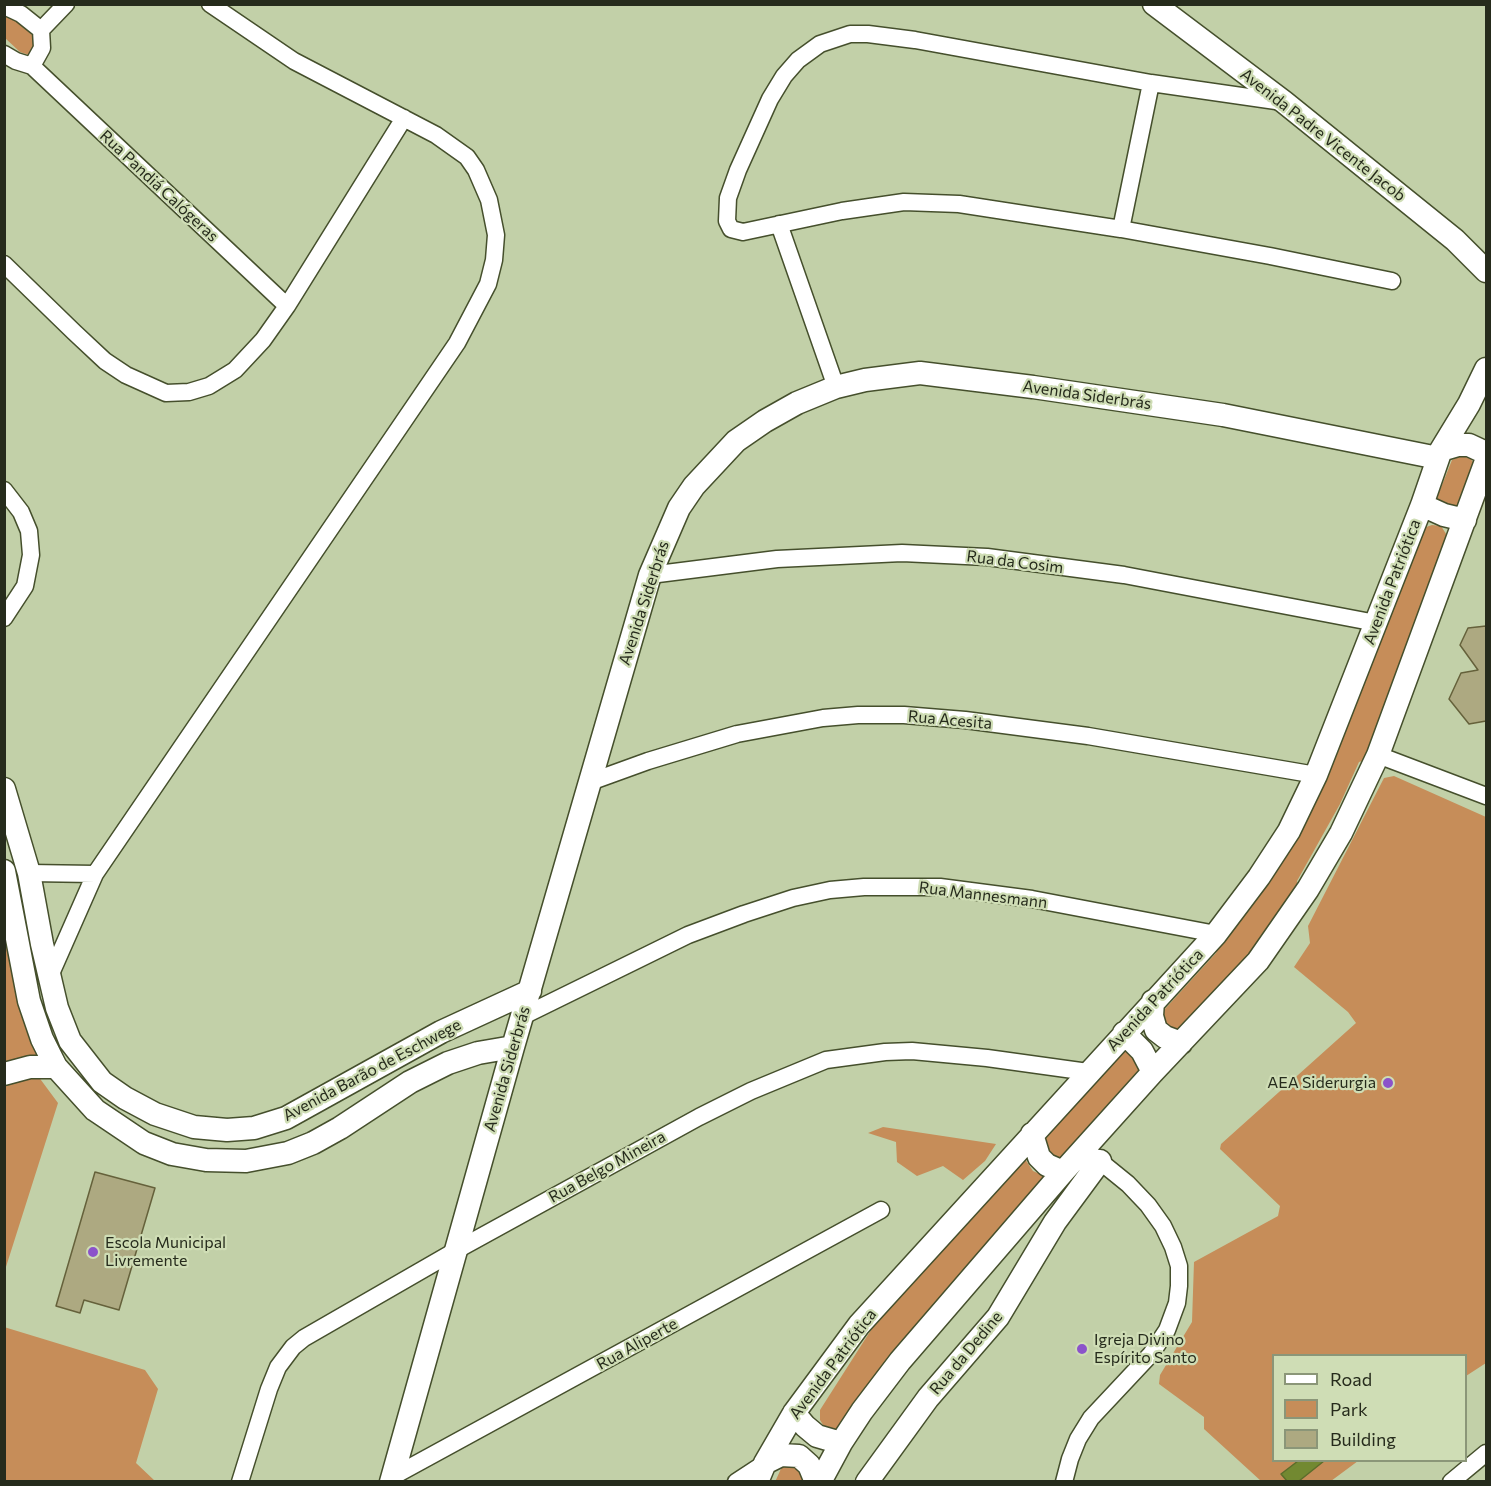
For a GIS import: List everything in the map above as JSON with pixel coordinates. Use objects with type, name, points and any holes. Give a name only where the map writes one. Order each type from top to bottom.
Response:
[{"type":"street","points":[[32,66],[42,48],[41,30],[66,4]]},
{"type":"street","points":[[50,976],[95,874],[457,343],[488,284],[494,260],[496,235],[489,200],[476,170],[467,158],[455,148],[404,118],[294,61],[255,37],[210,4]]},
{"type":"street","points":[[4,6],[21,14],[41,30]]},
{"type":"street","name":"Avenida Padre Vicente Jacob","points":[[1163,9],[1284,102],[1455,240],[1486,271]]},
{"type":"street","points":[[1284,102],[1151,83],[915,40],[850,34],[832,39],[810,50],[784,76],[748,145],[728,198],[727,221],[734,230],[754,230],[842,211],[904,202],[959,204],[1121,229],[1392,281]]},
{"type":"street","name":"Rua Pandiá Calógeras","points":[[4,54],[15,61],[32,66],[287,306]]},
{"type":"street","points":[[1121,229],[1151,83]]},
{"type":"street","points":[[4,264],[105,361],[126,375],[166,393],[199,390],[210,386],[229,374],[263,340],[287,306],[404,118]]},
{"type":"street","points":[[779,224],[836,387]]},
{"type":"street","name":"Avenida Patriótica","points":[[761,1472],[794,1413],[859,1325],[1216,934],[1259,877],[1289,831],[1316,775],[1422,505],[1439,454],[1486,369]]},
{"type":"street","name":"Avenida Siderbrás","points":[[392,1479],[513,1047],[650,575],[679,508],[694,486],[736,441],[797,403],[836,387],[866,380],[920,373],[1223,415],[1439,454],[1458,445],[1469,445],[1486,453]]},
{"type":"street","points":[[818,1482],[862,1411],[900,1361],[1063,1172],[1093,1155],[1153,1072],[1258,961],[1296,907],[1341,833],[1378,755],[1486,461]]},
{"type":"street","points":[[4,490],[21,512],[29,531],[31,555],[25,586],[4,618]]},
{"type":"street","points":[[1422,505],[1444,515],[1466,520]]},
{"type":"street","name":"Rua da Cosim","points":[[650,575],[777,559],[902,554],[987,557],[1124,575],[1376,623]]},
{"type":"street","name":"Rua Acesita","points":[[590,782],[659,757],[737,734],[823,718],[858,715],[904,715],[965,720],[1088,736],[1316,775]]},
{"type":"street","points":[[1378,755],[1486,796]]},
{"type":"street","name":"Avenida Barão de Eschwege","points":[[6,796],[29,873],[57,1008],[66,1034],[102,1082],[125,1098],[155,1114],[194,1127],[227,1130],[254,1128],[286,1118],[441,1032],[530,991]]},
{"type":"street","name":"Avenida Barão de Eschwege","points":[[4,871],[8,916],[29,1001],[42,1039],[56,1067],[95,1110],[144,1143],[171,1154],[206,1160],[246,1161],[288,1153],[313,1143],[410,1082],[448,1063],[478,1053],[513,1047]]},
{"type":"street","points":[[29,873],[95,874]]},
{"type":"street","name":"Rua Mannesmann","points":[[522,1017],[688,935],[793,898],[830,890],[864,887],[940,887],[1032,899],[1216,934]]},
{"type":"street","points":[[1153,1001],[1152,1017],[1156,1030],[1165,1037],[1181,1043]]},
{"type":"street","points":[[1124,1034],[1142,1052],[1153,1072]]},
{"type":"street","name":"Rua Belgo Mineira","points":[[240,1482],[269,1389],[278,1367],[293,1347],[330,1322],[455,1251],[699,1117],[789,1074],[826,1060],[861,1054],[912,1052],[987,1058],[1088,1072]]},
{"type":"street","points":[[4,1074],[30,1067],[56,1067]]},
{"type":"street","points":[[72,1086],[92,1071]]},
{"type":"street","points":[[1032,1134],[1039,1157],[1047,1165],[1063,1172]]},
{"type":"street","points":[[1064,1482],[1078,1439],[1091,1418],[1151,1354],[1167,1330],[1177,1303],[1179,1266],[1163,1226],[1148,1205],[1128,1184],[1093,1155]]},
{"type":"street","name":"Rua da Dedine","points":[[867,1482],[928,1398],[998,1317],[1093,1155]]},
{"type":"street","name":"Rua Aliperte","points":[[392,1479],[881,1210]]},
{"type":"street","points":[[794,1413],[817,1436],[841,1443]]},
{"type":"street","points":[[1451,1482],[1486,1453]]},
{"type":"street","points":[[736,1482],[761,1472],[781,1455],[799,1456],[809,1465],[818,1482]]},
{"type":"green space","points":[[4,12],[10,13],[37,41],[29,55],[20,52],[5,38]]},
{"type":"green space","points":[[1461,456],[1470,458],[1476,466],[1456,510],[1436,500],[1452,460]]},
{"type":"green space","points":[[1432,525],[1441,526],[1448,537],[1366,760],[1359,762],[1340,804],[1297,881],[1297,898],[1269,935],[1182,1031],[1173,1030],[1165,1024],[1164,1010],[1216,953],[1223,936],[1269,874],[1423,528]]},
{"type":"green space","name":"AEA Siderurgia","points":[[1394,776],[1486,817],[1486,1363],[1467,1375],[1467,1354],[1272,1354],[1272,1462],[1357,1462],[1331,1481],[1261,1481],[1204,1429],[1204,1417],[1159,1384],[1160,1375],[1192,1322],[1194,1262],[1278,1216],[1280,1206],[1220,1149],[1221,1144],[1356,1023],[1348,1012],[1294,967],[1310,943],[1308,926],[1384,778]]},
{"type":"green space","points":[[9,933],[29,1039],[45,1066],[5,1066],[4,944]]},
{"type":"green space","points":[[1125,1047],[1142,1066],[1091,1123],[1084,1137],[1061,1158],[1055,1156],[1048,1149],[1046,1138],[1056,1123]]},
{"type":"green space","points":[[38,1076],[58,1103],[5,1270],[5,1084]]},
{"type":"green space","points":[[883,1127],[996,1144],[985,1161],[963,1180],[943,1166],[917,1176],[897,1162],[896,1142],[868,1133]]},
{"type":"green space","points":[[1023,1156],[1033,1171],[1049,1178],[844,1428],[835,1431],[825,1428],[820,1420],[820,1410],[878,1319]]},
{"type":"green space","points":[[4,1327],[145,1370],[158,1389],[136,1463],[155,1481],[5,1481]]},
{"type":"green space","points":[[792,1456],[806,1481],[775,1482],[784,1462]]},
{"type":"shaded area","points":[[1297,1462],[1323,1462],[1299,1481],[1287,1481],[1281,1474]]},
{"type":"building","points":[[1486,626],[1486,721],[1469,724],[1449,699],[1461,673],[1478,670],[1460,645],[1468,628]]},
{"type":"building","points":[[95,1172],[155,1188],[119,1310],[84,1300],[80,1313],[56,1306]]},
{"type":"place","name":"AEA Siderurgia","points":[[1388,1083]]},
{"type":"place","name":"Escola Municipal Livremente","points":[[93,1252]]},
{"type":"place","name":"Igreja Divino Espírito Santo","points":[[1082,1349]]}]
